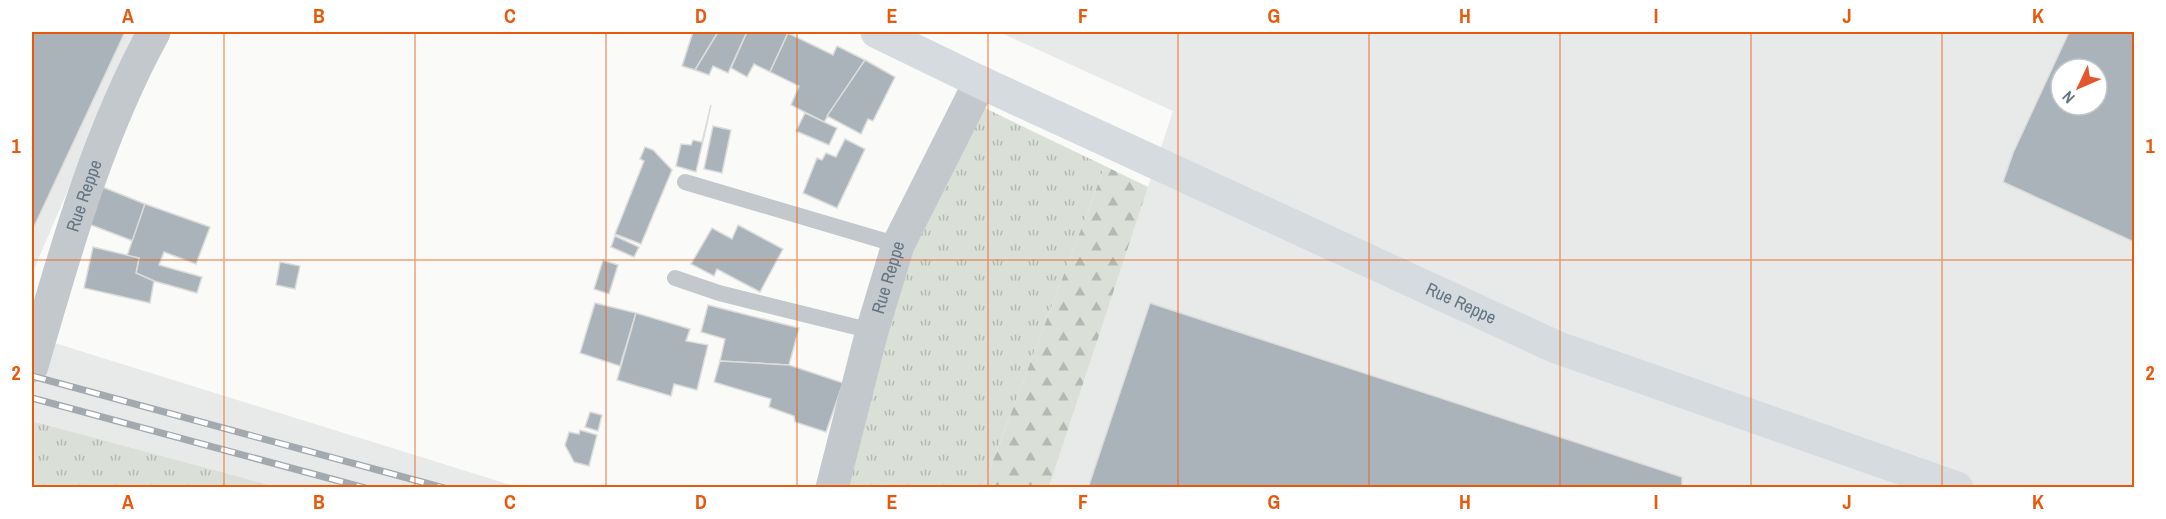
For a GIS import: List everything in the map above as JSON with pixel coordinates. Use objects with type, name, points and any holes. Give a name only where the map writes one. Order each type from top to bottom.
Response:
[{"type":"main road","name":"Rue Reppe","points":[[878,32],[980,82],[1556,346],[1957,488]]},
{"type":"street","name":"Rue Reppe","points":[[32,366],[41,296],[88,185],[131,74],[154,32]]},
{"type":"street","name":"Rue Reppe","points":[[832,488],[872,331],[898,245],[980,82]]},
{"type":"lane","points":[[685,182],[898,245]]},
{"type":"lane","points":[[675,278],[719,292],[872,331]]},
{"type":"shaded area","points":[[32,32],[138,32],[119,70],[32,274]]},
{"type":"shaded area","points":[[999,32],[2134,32],[2134,487],[1049,487],[1173,111]]},
{"type":"shaded area","points":[[32,336],[517,487],[277,487],[32,421]]},
{"type":"green space","points":[[970,101],[1105,166],[983,487],[832,488],[872,331]]},
{"type":"green space","points":[[1105,166],[1148,187],[1049,487],[983,487]]},
{"type":"green space","points":[[32,421],[277,487],[32,487]]},
{"type":"building","points":[[32,32],[125,32],[32,231]]},
{"type":"building","points":[[693,32],[718,32],[695,70],[682,66]]},
{"type":"building","points":[[718,32],[747,32],[728,73],[713,66],[709,75],[695,70]]},
{"type":"building","points":[[747,32],[788,33],[770,72],[754,64],[747,77],[731,68]]},
{"type":"building","points":[[2069,32],[2134,32],[2134,242],[2003,182],[2013,153],[2049,75],[2049,117],[2109,117],[2109,57],[2057,57]]},
{"type":"building","points":[[788,33],[833,55],[837,46],[865,60],[824,122],[791,105],[799,86],[770,72]]},
{"type":"building","points":[[865,60],[895,77],[873,121],[868,119],[861,134],[827,116]]},
{"type":"building","points":[[711,105],[696,172],[676,166],[681,144],[691,145],[693,140],[702,142]]},
{"type":"building","points":[[805,113],[837,128],[829,145],[796,131]]},
{"type":"building","points":[[713,126],[731,130],[722,173],[704,169]]},
{"type":"building","points":[[845,139],[865,149],[837,208],[803,193],[817,158],[822,160],[826,153],[836,157]]},
{"type":"building","points":[[645,147],[653,150],[672,170],[641,244],[615,234],[644,161],[640,159]]},
{"type":"building","points":[[100,186],[145,204],[133,241],[86,223]]},
{"type":"building","points":[[145,204],[210,227],[196,264],[164,252],[159,265],[202,277],[197,293],[154,281],[136,273],[139,258],[127,256]]},
{"type":"building","points":[[738,225],[783,249],[760,292],[717,269],[714,276],[691,264],[712,228],[732,239]]},
{"type":"building","points":[[615,236],[639,247],[634,257],[611,247]]},
{"type":"building","points":[[93,247],[139,258],[136,273],[154,281],[150,303],[84,288]]},
{"type":"building","points":[[603,260],[618,265],[609,294],[594,289]]},
{"type":"building","points":[[280,262],[300,266],[295,289],[276,285]]},
{"type":"building","points":[[595,303],[636,313],[620,366],[580,353]]},
{"type":"building","points":[[1150,303],[1682,477],[1682,488],[1088,488]]},
{"type":"building","points":[[708,305],[799,328],[789,365],[720,361],[725,339],[701,332]]},
{"type":"building","points":[[636,313],[690,329],[686,341],[708,345],[697,390],[674,384],[671,396],[617,380]]},
{"type":"building","points":[[720,361],[789,365],[843,383],[826,432],[795,422],[794,416],[769,407],[771,399],[714,382]]},
{"type":"building","points":[[590,412],[602,415],[598,431],[585,427]]},
{"type":"building","points":[[580,430],[597,435],[589,466],[574,462],[565,445],[569,432],[579,434]]},
{"type":"railway","points":[[32,376],[444,488]]},
{"type":"railway","points":[[32,398],[365,488]]}]
